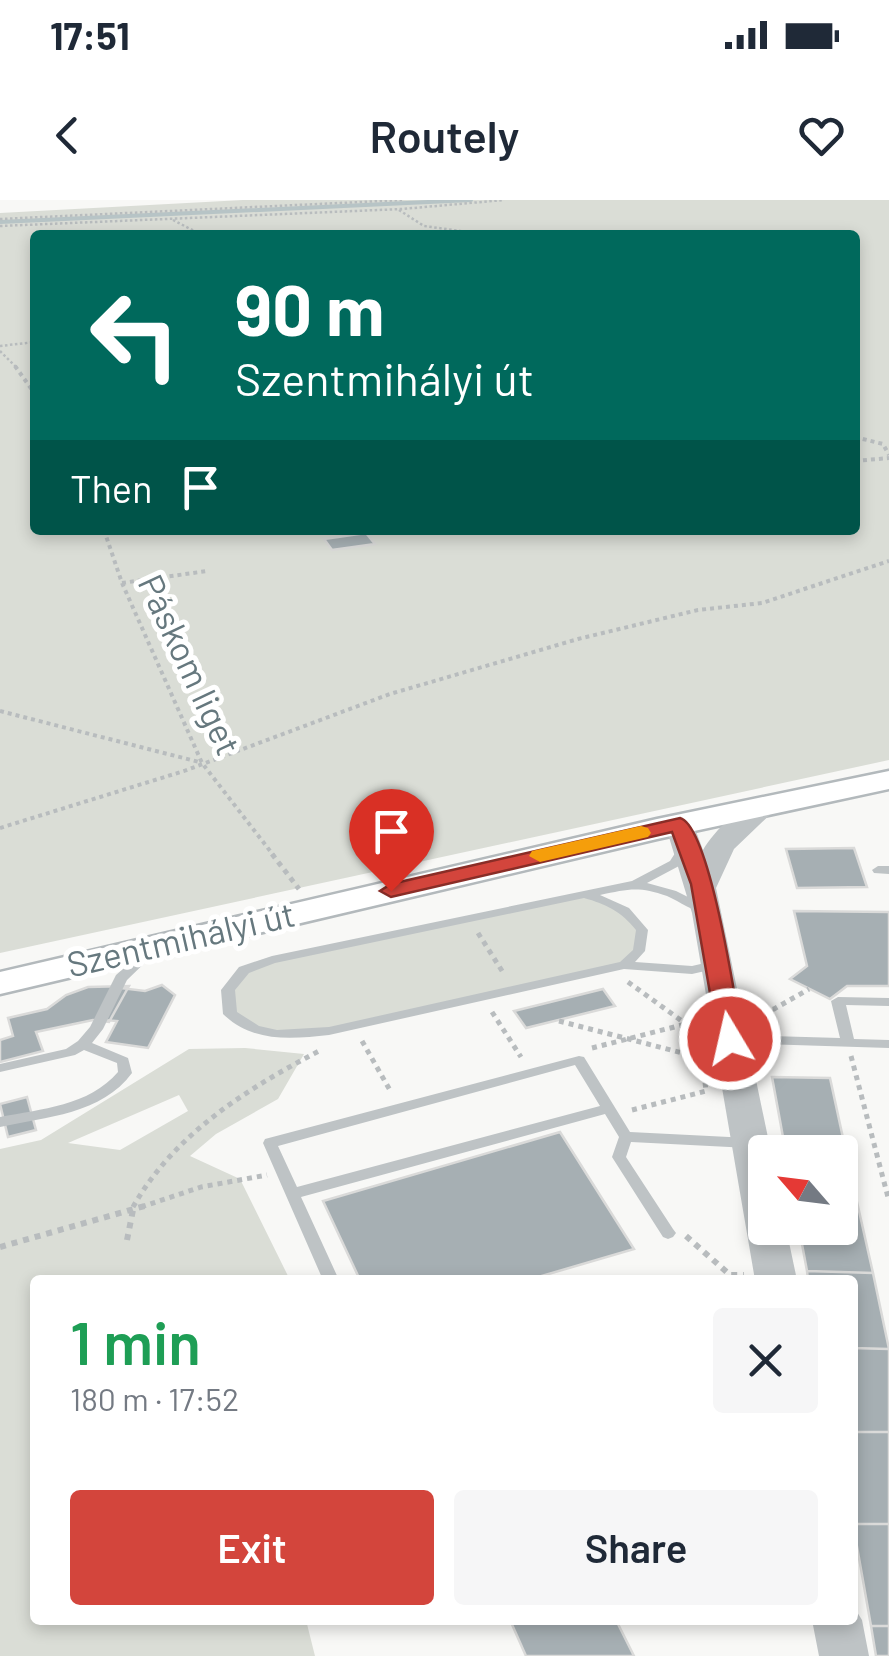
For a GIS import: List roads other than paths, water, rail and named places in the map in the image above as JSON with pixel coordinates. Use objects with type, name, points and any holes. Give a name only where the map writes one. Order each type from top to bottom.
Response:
[{"type":"main road","name":"Szentmihályi út","points":[[0,983],[314,908],[683,833],[764,806],[889,780]]},
{"type":"street","points":[[705,898],[721,845],[764,806]]},
{"type":"street","points":[[683,833],[705,898],[712,1008],[749,1135]]},
{"type":"street","points":[[770,1245],[774,1275]]},
{"type":"street","points":[[838,1625],[844,1656]]},
{"type":"lane","points":[[683,833],[676,863],[636,884],[272,960],[244,970],[228,990],[230,1014],[252,1031],[283,1036],[329,1031],[623,972],[712,1008],[848,1043],[889,1044]]},
{"type":"lane","points":[[636,884],[705,898]]},
{"type":"lane","points":[[579,894],[631,913],[642,930],[640,952],[623,972]]},
{"type":"lane","points":[[0,1068],[70,1052],[83,1044],[96,1029],[121,978],[153,948]]},
{"type":"lane","points":[[848,1043],[838,1001],[889,1002]]},
{"type":"lane","points":[[0,1122],[95,1098],[113,1088],[125,1073],[123,1062],[83,1044]]},
{"type":"lane","points":[[329,1275],[270,1143],[579,1060],[626,1137],[619,1157],[668,1233]]},
{"type":"lane","points":[[292,1194],[613,1112]]},
{"type":"lane","points":[[626,1137],[748,1143]]},
{"type":"waterway","points":[[0,222],[471,200]]}]
